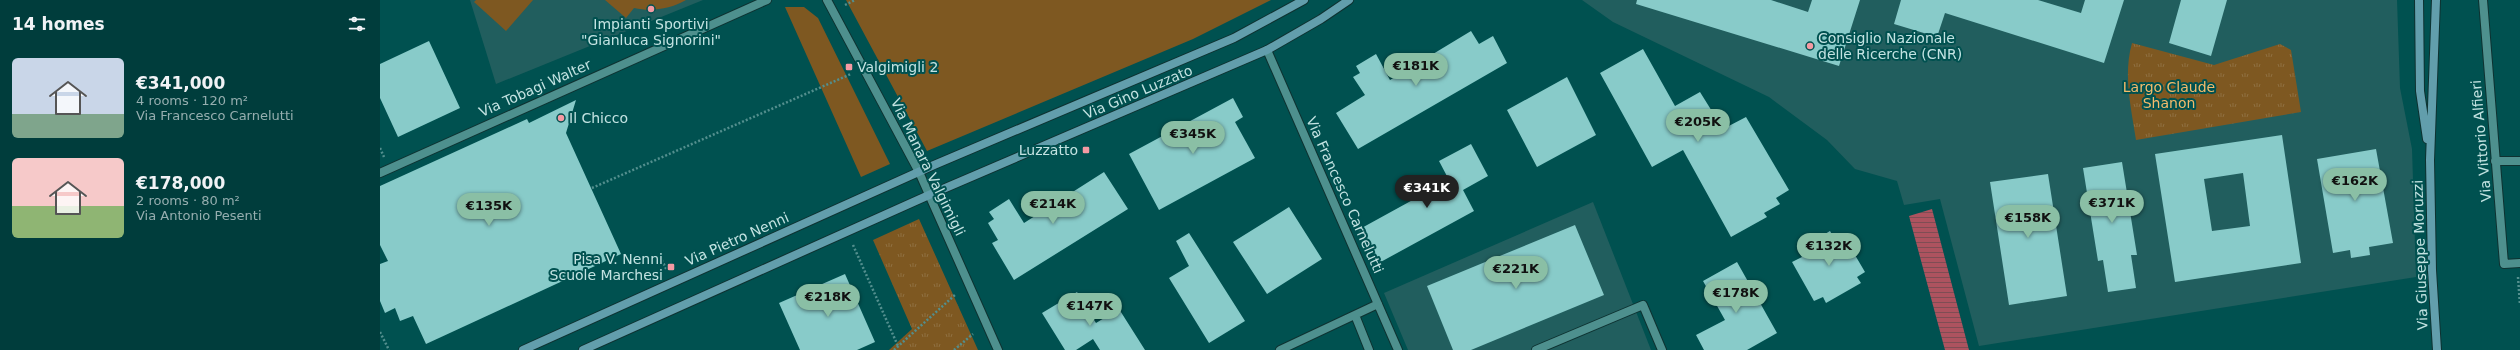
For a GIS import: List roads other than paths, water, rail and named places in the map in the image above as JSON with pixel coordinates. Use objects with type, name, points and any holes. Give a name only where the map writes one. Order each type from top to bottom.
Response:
[{"type":"main road","name":"Via Gino Luzzato","points":[[919,172],[1234,38],[1304,0]]},
{"type":"main road","name":"Via Gino Luzzato","points":[[929,195],[1267,50],[1321,19],[1349,0]]},
{"type":"main road","name":"Via Giuseppe Moruzzi","points":[[2419,0],[2420,91],[2430,160]]},
{"type":"main road","name":"Via Giuseppe Moruzzi","points":[[2436,0],[2430,160],[2437,350]]},
{"type":"main road","name":"Via Pietro Nenni","points":[[523,350],[919,172]]},
{"type":"main road","points":[[583,350],[929,195]]},
{"type":"street","name":"Via Tobagi Walter","points":[[380,173],[767,0]]},
{"type":"street","name":"Via Manara Valgimigli","points":[[827,0],[919,172],[998,350]]},
{"type":"street","name":"Via Vittorio Alfieri","points":[[2483,0],[2504,264],[2518,263]]},
{"type":"street","name":"Via Francesco Carnelutti","points":[[1267,50],[1398,350]]},
{"type":"street","points":[[2495,161],[2520,161]]},
{"type":"street","points":[[1280,350],[1378,304]]},
{"type":"street","points":[[1536,350],[1643,304],[1662,350]]},
{"type":"street","points":[[1355,315],[1369,350]]},
{"type":"place","name":"Impianti Sportivi \"Gianluca Signorini\"","points":[[651,9]]},
{"type":"place","name":"Consiglio Nazionale delle Ricerche (CNR)","points":[[1810,46]]},
{"type":"place","name":"Valgimigli 2","points":[[849,67]]},
{"type":"place","name":"Il Chicco","points":[[561,118]]},
{"type":"place","name":"Luzzatto","points":[[1086,150]]},
{"type":"place","name":"Pisa V. Nenni Scuole Marchesi","points":[[671,267]]},
{"type":"park label","name":"Largo Claude Shanon","points":[[2169,96]]}]
